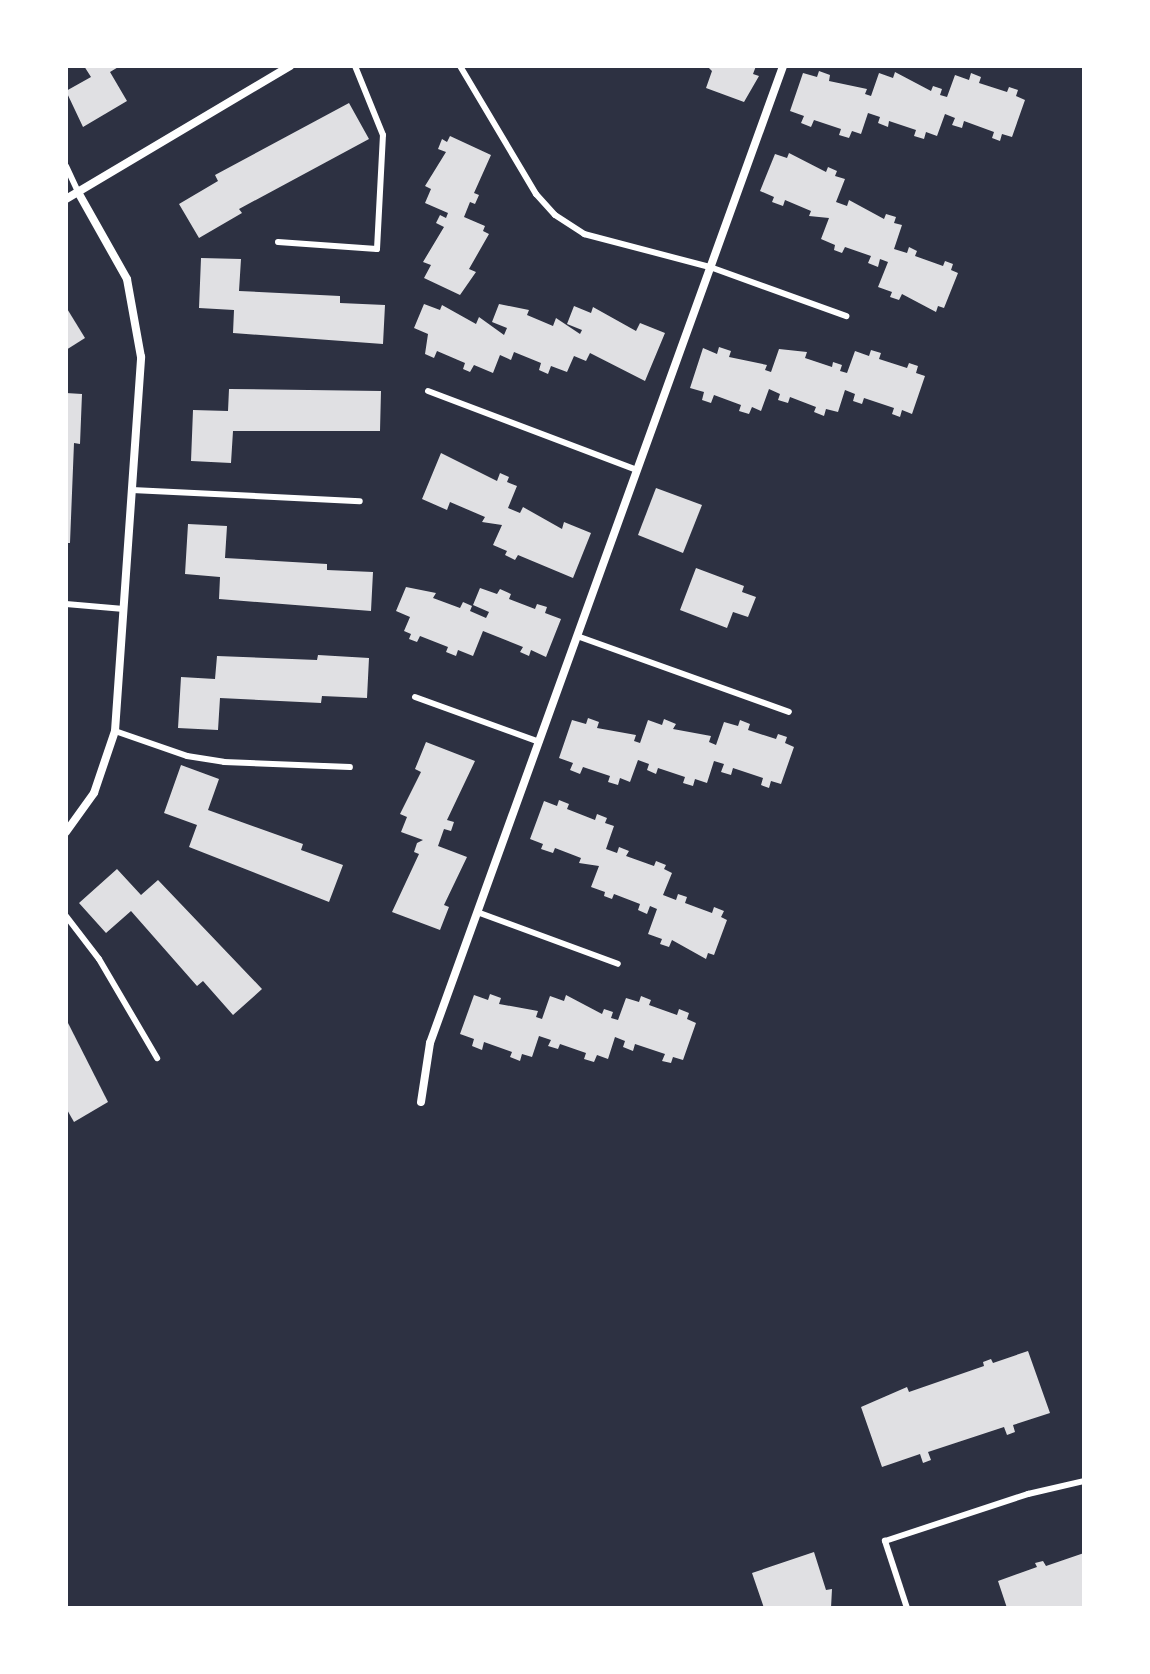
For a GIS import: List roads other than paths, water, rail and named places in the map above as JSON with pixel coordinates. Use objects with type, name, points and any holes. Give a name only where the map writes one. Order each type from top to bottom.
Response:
[{"type":"street","points":[[66,199],[290,66]]},
{"type":"street","points":[[421,1102],[430,1043],[783,66]]},
{"type":"street","points":[[66,832],[94,793],[115,731],[141,357],[138,319],[127,279],[78,192]]},
{"type":"lane","points":[[278,242],[377,249],[383,135],[355,66]]},
{"type":"lane","points":[[460,66],[536,194],[555,215],[584,234],[710,267],[846,316]]},
{"type":"lane","points":[[66,166],[78,192]]},
{"type":"lane","points":[[428,391],[637,470]]},
{"type":"lane","points":[[132,490],[360,501]]},
{"type":"lane","points":[[66,604],[124,609]]},
{"type":"lane","points":[[577,636],[789,712]]},
{"type":"lane","points":[[415,697],[539,742]]},
{"type":"lane","points":[[115,731],[187,756],[224,762],[350,767]]},
{"type":"lane","points":[[477,912],[618,964]]},
{"type":"lane","points":[[66,916],[99,959],[157,1058]]},
{"type":"lane","points":[[907,1608],[885,1541],[1028,1494],[1084,1481]]}]
